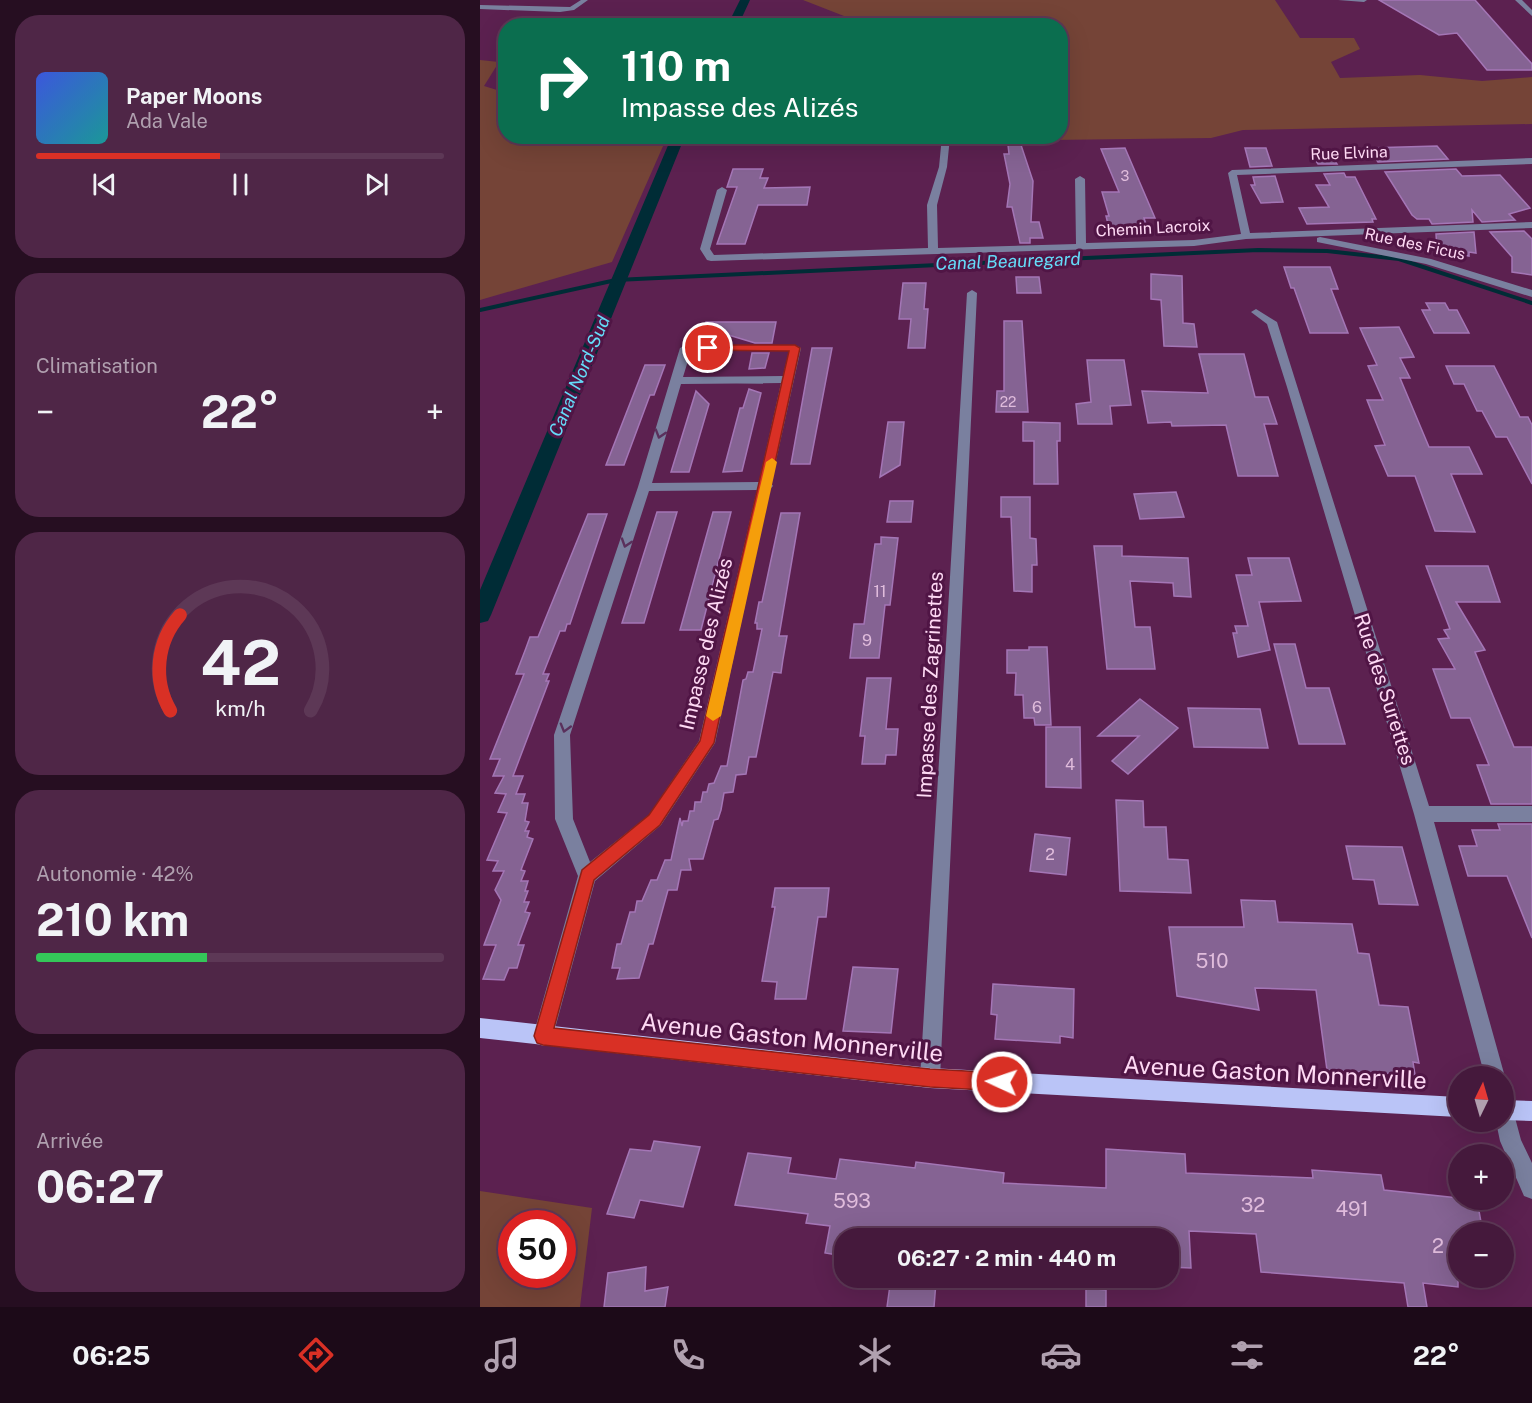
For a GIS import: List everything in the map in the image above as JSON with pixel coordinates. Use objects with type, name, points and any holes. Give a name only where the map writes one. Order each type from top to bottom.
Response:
[{"type":"main road","name":"Avenue Gaston Monnerville","points":[[480,1028],[930,1078],[1448,1106]]},
{"type":"main road","points":[[1514,1110],[1532,1111]]},
{"type":"street","points":[[480,7],[489,0]]},
{"type":"street","points":[[480,7],[560,10],[572,9],[585,0]]},
{"type":"street","points":[[1341,0],[1364,0]]},
{"type":"street","points":[[1518,0],[1532,14]]},
{"type":"street","points":[[933,251],[932,205],[942,167],[945,144]]},
{"type":"street","name":"Rue Elvina","points":[[1246,236],[1232,173],[1532,161]]},
{"type":"street","points":[[1080,179],[1081,247]]},
{"type":"street","name":"Chemin Lacroix","points":[[722,190],[705,249],[706,254],[711,258],[774,258],[1194,243],[1246,236],[1532,225]]},
{"type":"street","name":"Rue des Ficus","points":[[1288,235],[1396,253],[1479,274],[1532,294]]},
{"type":"street","name":"Impasse des Zagrinettes","points":[[930,1078],[972,293]]},
{"type":"street","name":"Rue des Surettes","points":[[1256,312],[1272,322],[1424,814],[1492,1066]]},
{"type":"street","name":"Impasse des Alizés","points":[[686,348],[795,348],[789,380],[707,743],[655,820],[587,876],[564,819],[562,735],[644,487],[686,348]]},
{"type":"street","points":[[676,381],[789,380]]},
{"type":"street","points":[[644,487],[766,486]]},
{"type":"street","points":[[1424,814],[1532,814]]},
{"type":"street","points":[[543,1036],[587,876]]},
{"type":"street","points":[[1509,1132],[1532,1188]]},
{"type":"shaded area","points":[[803,0],[1275,0],[1300,38],[1354,38],[1360,49],[1331,62],[1340,78],[1420,75],[1482,81],[1532,77],[1532,124],[1243,130],[1211,138],[1068,140],[1068,18],[849,18]]},
{"type":"shaded area","points":[[480,60],[498,62],[484,86],[498,90],[498,144],[664,144],[612,262],[480,300]]},
{"type":"shaded area","points":[[480,1191],[592,1208],[580,1307],[480,1307]]},
{"type":"building","points":[[1379,0],[1475,0],[1532,64],[1532,70],[1487,70],[1457,33],[1439,35]]},
{"type":"building","points":[[1008,144],[1021,144],[1033,181],[1031,222],[1039,222],[1043,238],[1030,238],[1030,243],[1020,243],[1012,207],[1007,207],[1010,184],[1004,154],[1009,154]]},
{"type":"building","points":[[1437,146],[1448,159],[1378,162],[1368,148]]},
{"type":"building","points":[[1125,148],[1155,218],[1144,218],[1149,234],[1123,235],[1122,232],[1110,232],[1106,216],[1109,216],[1102,192],[1119,192],[1101,149]]},
{"type":"building","points":[[1245,148],[1266,148],[1272,166],[1250,167]]},
{"type":"building","points":[[1329,151],[1337,164],[1318,164],[1310,152]]},
{"type":"building","points":[[733,169],[763,169],[760,178],[768,178],[764,188],[810,187],[807,205],[758,205],[745,244],[717,244],[737,187],[727,187]]},
{"type":"building","points":[[1456,169],[1462,176],[1500,175],[1530,208],[1509,214],[1515,220],[1482,222],[1472,210],[1473,222],[1432,224],[1429,219],[1417,219],[1412,215],[1385,172]]},
{"type":"building","points":[[1344,173],[1346,177],[1355,177],[1376,219],[1372,219],[1373,222],[1307,224],[1299,208],[1329,207],[1316,185],[1330,185],[1324,174]]},
{"type":"building","points":[[1275,176],[1283,202],[1261,203],[1251,185],[1255,185],[1253,177]]},
{"type":"building","points":[[1524,231],[1532,239],[1532,275],[1512,272],[1512,257],[1490,232]]},
{"type":"building","points":[[1474,232],[1476,253],[1469,252],[1469,256],[1437,250],[1436,234]]},
{"type":"building","points":[[1284,267],[1330,267],[1338,289],[1331,289],[1348,333],[1310,333]]},
{"type":"building","points":[[1151,274],[1182,276],[1183,323],[1194,324],[1197,347],[1164,346],[1161,300],[1151,299]]},
{"type":"building","points":[[1016,277],[1039,277],[1041,293],[1017,293]]},
{"type":"building","points":[[903,283],[926,283],[924,309],[928,309],[925,348],[908,348],[911,319],[899,319]]},
{"type":"building","points":[[1426,303],[1445,303],[1449,310],[1457,310],[1469,333],[1434,333],[1422,310],[1430,310]]},
{"type":"building","points":[[1004,321],[1022,321],[1028,412],[996,412],[997,391],[1004,391]]},
{"type":"building","points":[[706,322],[776,322],[772,343],[755,343],[705,328]]},
{"type":"building","points":[[1399,327],[1414,357],[1400,358],[1410,378],[1400,378],[1429,447],[1469,447],[1482,474],[1451,474],[1475,532],[1435,531],[1415,476],[1388,476],[1375,446],[1385,445],[1367,400],[1383,400],[1368,366],[1377,365],[1360,328]]},
{"type":"building","points":[[812,348],[832,348],[810,464],[791,464]]},
{"type":"building","points":[[752,353],[769,353],[765,368],[749,369]]},
{"type":"building","points":[[1199,354],[1244,354],[1255,397],[1268,397],[1277,424],[1264,424],[1278,476],[1238,476],[1226,425],[1172,426],[1171,422],[1148,423],[1142,391],[1208,393]]},
{"type":"building","points":[[1087,360],[1124,360],[1131,405],[1110,406],[1112,424],[1078,424],[1076,404],[1091,402]]},
{"type":"building","points":[[645,365],[665,365],[654,395],[650,395],[624,465],[606,465]]},
{"type":"building","points":[[1446,366],[1494,366],[1520,417],[1528,417],[1532,425],[1532,484],[1507,437],[1496,437],[1482,411],[1477,411],[1464,384],[1454,384]]},
{"type":"building","points":[[749,389],[761,393],[742,471],[723,472],[740,408],[743,408]]},
{"type":"building","points":[[696,391],[709,404],[689,472],[671,472]]},
{"type":"building","points":[[888,422],[904,422],[900,465],[880,477]]},
{"type":"building","points":[[1023,422],[1060,423],[1060,441],[1057,441],[1058,484],[1034,484],[1034,441],[1023,441]]},
{"type":"building","points":[[1176,492],[1184,517],[1140,519],[1134,494]]},
{"type":"building","points":[[1001,497],[1030,497],[1030,538],[1036,539],[1037,565],[1032,565],[1032,592],[1014,591],[1011,517],[1001,517]]},
{"type":"building","points":[[890,501],[913,501],[911,522],[887,522]]},
{"type":"building","points":[[657,512],[677,512],[644,623],[622,623]]},
{"type":"building","points":[[713,512],[731,512],[701,630],[680,630]]},
{"type":"building","points":[[781,513],[800,513],[779,636],[787,636],[781,673],[773,672],[756,757],[749,757],[746,774],[736,775],[733,792],[724,793],[721,810],[718,819],[714,820],[703,859],[689,859],[691,870],[681,870],[677,890],[668,890],[653,944],[649,944],[639,978],[617,979],[620,968],[612,968],[617,944],[621,944],[630,912],[635,912],[637,901],[642,901],[651,880],[657,880],[665,860],[671,860],[680,818],[682,826],[683,821],[688,821],[690,811],[694,811],[695,802],[701,802],[703,792],[707,792],[709,784],[714,783],[721,766],[727,766],[743,680],[746,679],[748,672],[753,672],[756,658],[762,629],[757,629],[757,623],[755,623],[759,602],[762,602]]},
{"type":"building","points":[[588,514],[607,514],[570,624],[567,624],[565,631],[560,631],[543,674],[549,674],[546,681],[549,681],[513,776],[523,776],[516,794],[525,794],[522,803],[528,803],[525,821],[529,822],[525,831],[529,831],[527,837],[533,839],[521,870],[525,871],[521,881],[528,881],[525,891],[528,891],[524,902],[529,902],[525,912],[530,913],[518,945],[524,945],[517,968],[509,968],[504,980],[483,979],[496,945],[484,945],[501,900],[495,890],[504,871],[493,871],[498,861],[487,860],[507,813],[498,812],[506,794],[495,793],[504,776],[493,776],[500,759],[490,759],[524,674],[516,674],[530,637],[538,637]]},
{"type":"building","points":[[881,537],[898,538],[890,605],[885,605],[879,658],[850,658],[854,624],[864,624],[875,544],[881,544]]},
{"type":"building","points":[[1094,546],[1122,546],[1122,556],[1188,558],[1191,597],[1174,596],[1173,583],[1130,581],[1135,627],[1150,627],[1155,669],[1107,669]]},
{"type":"building","points":[[1248,558],[1289,558],[1301,601],[1259,602],[1270,650],[1238,657],[1233,633],[1237,633],[1235,626],[1248,626],[1236,575],[1252,575]]},
{"type":"building","points":[[1426,566],[1488,566],[1500,602],[1456,602],[1485,650],[1475,652],[1514,747],[1532,747],[1532,804],[1491,804],[1477,765],[1489,765],[1470,718],[1451,718],[1433,669],[1455,669],[1438,639],[1449,638],[1444,630],[1450,629]]},
{"type":"building","points":[[1274,644],[1295,644],[1306,688],[1329,688],[1345,744],[1299,744]]},
{"type":"building","points":[[1029,647],[1047,647],[1051,725],[1035,725],[1034,718],[1024,718],[1023,695],[1015,695],[1016,673],[1007,673],[1007,650],[1029,650]]},
{"type":"building","points":[[867,678],[891,678],[886,729],[898,729],[896,755],[886,755],[885,764],[862,764],[865,736],[860,736]]},
{"type":"building","points":[[1140,699],[1178,728],[1128,774],[1112,761],[1139,736],[1098,736]]},
{"type":"building","points":[[1188,708],[1260,709],[1268,748],[1194,747]]},
{"type":"building","points":[[1046,727],[1080,727],[1081,788],[1046,787]]},
{"type":"building","points":[[1116,800],[1143,801],[1144,827],[1166,827],[1168,859],[1188,860],[1191,893],[1120,891]]},
{"type":"building","points":[[1498,824],[1532,824],[1532,938],[1507,876],[1468,876],[1459,846],[1477,846],[1472,830],[1500,830]]},
{"type":"building","points":[[1035,834],[1070,838],[1066,875],[1030,871]]},
{"type":"building","points":[[1346,846],[1402,847],[1418,905],[1379,904],[1374,880],[1353,879]]},
{"type":"building","points":[[775,888],[829,888],[826,917],[818,917],[806,999],[775,999],[777,982],[762,981],[775,907],[772,907]]},
{"type":"building","points":[[1241,900],[1275,901],[1278,922],[1352,924],[1358,953],[1369,954],[1379,1005],[1408,1007],[1419,1063],[1413,1062],[1415,1075],[1327,1070],[1316,990],[1255,988],[1259,1010],[1177,996],[1169,927],[1244,927]]},
{"type":"building","points":[[853,967],[898,969],[891,1033],[843,1031]]},
{"type":"building","points":[[993,984],[1074,989],[1073,1038],[1060,1036],[1060,1043],[995,1039],[997,1015],[991,1014]]},
{"type":"building","points":[[654,1141],[700,1147],[683,1207],[640,1200],[634,1218],[607,1214],[630,1149],[651,1151]]},
{"type":"building","points":[[1106,1149],[1185,1154],[1186,1173],[1313,1178],[1312,1170],[1381,1175],[1384,1190],[1448,1197],[1448,1210],[1479,1210],[1481,1222],[1448,1222],[1448,1286],[1423,1283],[1427,1307],[1408,1307],[1404,1283],[1261,1272],[1256,1234],[1189,1231],[1191,1268],[1179,1267],[1179,1228],[834,1228],[834,1254],[825,1253],[830,1226],[806,1223],[808,1214],[735,1205],[748,1153],[791,1158],[788,1173],[836,1179],[840,1159],[915,1168],[916,1162],[1004,1173],[1003,1183],[1106,1188]]},
{"type":"building","points":[[646,1267],[645,1291],[668,1287],[665,1307],[604,1307],[608,1273]]},
{"type":"building","points":[[890,1288],[936,1288],[934,1307],[887,1307]]},
{"type":"building","points":[[1086,1288],[1106,1290],[1106,1307],[1086,1307]]},
{"type":"waterway","name":"Canal Nord-Sud","points":[[736,18],[745,0]]},
{"type":"waterway","name":"Canal Nord-Sud","points":[[480,615],[676,144]]},
{"type":"waterway","name":"Canal Beauregard","points":[[480,310],[616,280],[1258,250],[1327,251],[1399,259],[1532,303]]},
{"type":"slow traffic","points":[[713,716],[772,462]]},
{"type":"route","points":[[708,348],[795,348],[707,743],[655,820],[587,876],[543,1036],[930,1078],[1002,1082]]}]
